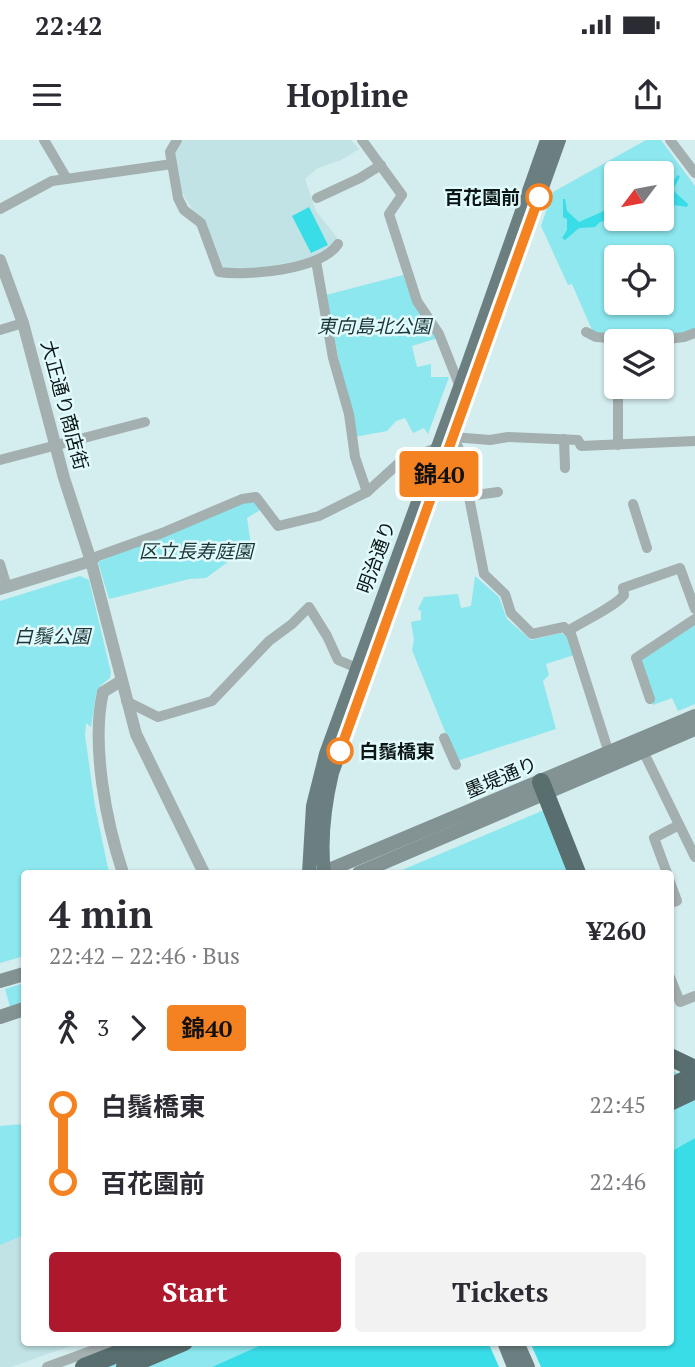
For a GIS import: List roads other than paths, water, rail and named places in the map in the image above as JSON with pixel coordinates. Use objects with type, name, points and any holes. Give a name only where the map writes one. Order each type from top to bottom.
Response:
[{"type":"highway","points":[[544,788],[576,870]]},
{"type":"highway","points":[[674,1059],[695,1069]]},
{"type":"highway","points":[[674,1085],[695,1075]]},
{"type":"highway","points":[[674,1100],[695,1090]]},
{"type":"highway","points":[[84,1367],[137,1346]]},
{"type":"highway","points":[[125,1367],[175,1346]]},
{"type":"main road","name":"明治通り","points":[[309,870],[310,828],[316,787],[547,140]]},
{"type":"main road","name":"明治通り","points":[[323,870],[324,809],[332,773],[559,140]]},
{"type":"main road","name":"墨堤通り","points":[[366,870],[544,788],[609,753],[695,716]]},
{"type":"main road","name":"墨堤通り","points":[[331,870],[695,729]]},
{"type":"main road","points":[[0,981],[21,975]]},
{"type":"main road","points":[[0,1017],[21,1010]]},
{"type":"main road","points":[[506,1346],[514,1367]]},
{"type":"main road","points":[[519,1346],[528,1367]]},
{"type":"street","points":[[44,140],[67,179]]},
{"type":"street","points":[[177,140],[170,152],[178,198],[184,210],[201,223],[219,272],[251,273],[316,261],[332,252],[338,244]]},
{"type":"street","points":[[362,140],[402,195],[389,214],[406,272],[417,300],[439,334],[460,387]]},
{"type":"street","points":[[670,140],[695,173]]},
{"type":"street","points":[[0,209],[52,181],[172,164]]},
{"type":"street","points":[[317,198],[381,165]]},
{"type":"street","name":"大正通り商店街","points":[[0,260],[23,323],[55,445],[91,561],[136,734],[202,870]]},
{"type":"street","points":[[316,261],[333,358],[349,414],[355,457],[367,492]]},
{"type":"street","points":[[0,330],[23,323]]},
{"type":"street","points":[[586,332],[596,337],[650,341],[695,333]]},
{"type":"street","points":[[618,399],[618,445]]},
{"type":"street","points":[[0,460],[145,422]]},
{"type":"street","points":[[453,437],[490,440],[509,437],[564,439],[578,440],[582,446],[695,442]]},
{"type":"street","points":[[453,437],[460,451],[484,574],[505,594],[511,613],[532,634],[564,627],[571,634],[609,753]]},
{"type":"street","points":[[564,439],[565,468]]},
{"type":"street","points":[[0,564],[3,588],[91,561],[97,556],[162,533],[242,499],[256,497],[278,526],[318,516],[367,492],[400,462],[436,448]]},
{"type":"street","points":[[469,496],[498,492]]},
{"type":"street","points":[[633,504],[647,548]]},
{"type":"street","points":[[568,631],[595,613],[619,602],[624,595],[622,588],[680,568],[695,609]]},
{"type":"street","points":[[126,701],[158,717],[212,701],[269,641],[309,607],[338,660],[357,668]]},
{"type":"street","points":[[650,699],[636,658],[695,619]]},
{"type":"street","points":[[121,681],[103,692],[97,733],[111,826],[122,870]]},
{"type":"street","points":[[444,738],[456,765]]},
{"type":"street","points":[[643,751],[695,857]]},
{"type":"street","points":[[666,870],[654,838],[679,825]]},
{"type":"street","points":[[674,987],[680,1002],[695,996]]},
{"type":"street","points":[[47,1367],[105,1346]]},
{"type":"waterway","points":[[674,184],[678,177]]},
{"type":"place","name":"百花園前","points":[[539,197]]},
{"type":"place","name":"白鬚橋東","points":[[340,751]]},
{"type":"park label","name":"東向島北公園","points":[[374,326]]},
{"type":"park label","name":"区立長寿庭園","points":[[196,551]]},
{"type":"park label","name":"白鬚公園","points":[[52,636]]}]
